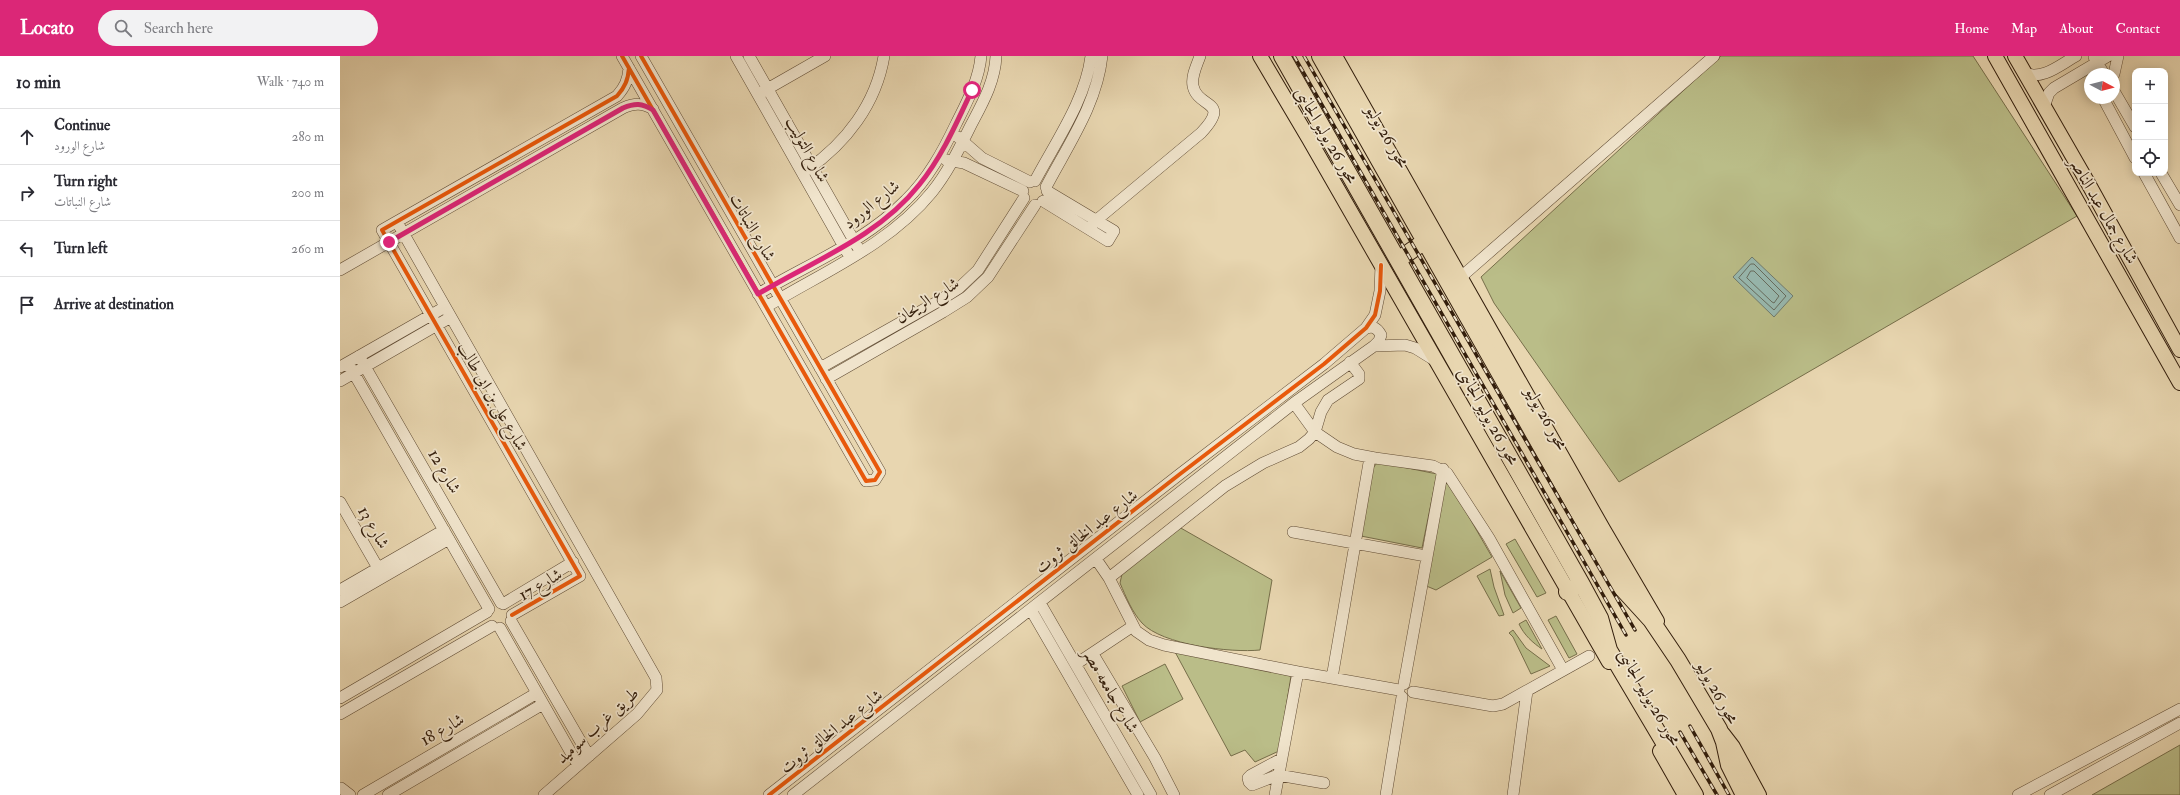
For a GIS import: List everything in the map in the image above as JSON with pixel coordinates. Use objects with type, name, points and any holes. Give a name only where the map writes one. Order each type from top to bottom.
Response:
[{"type":"highway","points":[[1282,56],[1581,583],[1600,618],[1609,650],[1659,741],[1695,795]]},
{"type":"highway","name":"محور 26 يوليو","points":[[1320,56],[1425,240],[1597,533],[1620,586],[1651,620],[1678,660],[1718,729],[1724,742],[1729,765],[1744,795]]},
{"type":"highway","points":[[1374,126],[1378,158]]},
{"type":"highway","points":[[1398,260],[1425,240]]},
{"type":"highway","points":[[1567,592],[1581,583]]},
{"type":"main road","name":"محور 26 يوليو الجانبى","points":[[1260,56],[1436,360],[1567,592],[1659,741],[1685,795]]},
{"type":"main road","points":[[1335,56],[1461,276],[1597,533]]},
{"type":"main road","name":"شارع جمال عبد الناصر","points":[[1995,56],[2179,378]]},
{"type":"main road","name":"شارع جمال عبد الناصر","points":[[2015,56],[2180,350]]},
{"type":"main road","points":[[2160,347],[2164,349],[2169,347],[2173,337]]},
{"type":"main road","points":[[1718,729],[1733,747],[1759,795]]},
{"type":"street","name":"شارع النباتات","points":[[622,56],[866,481],[875,480],[880,472],[641,56]]},
{"type":"street","name":"شارع التوليب","points":[[736,56],[763,92],[812,167],[860,252]]},
{"type":"street","name":"شارع التوليب","points":[[749,56],[763,92],[802,173],[851,259]]},
{"type":"street","points":[[763,92],[825,56]]},
{"type":"street","points":[[802,173],[812,167],[845,138],[862,115],[876,86],[884,56]]},
{"type":"street","name":"شارع الورود","points":[[758,294],[854,241],[894,212],[907,200],[937,159],[952,132],[972,90],[981,56]]},
{"type":"street","name":"شارع الورود","points":[[766,307],[851,259],[894,230],[920,206],[953,161],[988,93],[996,56]]},
{"type":"street","name":"شارع الريحان","points":[[820,368],[937,302],[959,288],[978,270],[1028,188],[1080,95],[1090,69],[1091,56]]},
{"type":"street","name":"شارع الريحان","points":[[826,379],[961,302],[988,277],[1043,196],[1093,100],[1102,56]]},
{"type":"street","points":[[1091,224],[1201,133],[1212,118],[1214,110],[1212,106],[1198,96],[1193,86],[1193,78],[1200,56]]},
{"type":"street","points":[[1461,276],[1714,56]]},
{"type":"street","points":[[2025,73],[2037,76],[2077,56],[2085,68]]},
{"type":"street","points":[[2095,59],[2108,56]]},
{"type":"street","points":[[2115,68],[2118,56]]},
{"type":"street","points":[[2090,68],[2095,59]]},
{"type":"street","points":[[2095,59],[2100,68]]},
{"type":"street","points":[[397,222],[508,157],[617,96],[626,83],[629,68]]},
{"type":"street","points":[[2044,107],[2050,93],[2054,88],[2084,75]]},
{"type":"street","points":[[2120,99],[2132,121]]},
{"type":"street","points":[[340,270],[623,108],[633,104],[644,104],[653,110]]},
{"type":"street","points":[[2106,104],[2132,152]]},
{"type":"street","points":[[952,132],[982,158],[1028,188]]},
{"type":"street","points":[[937,159],[953,161],[975,168],[1028,188],[1042,183],[1043,196]]},
{"type":"street","points":[[2146,176],[2180,238]]},
{"type":"street","points":[[2163,176],[2180,205]]},
{"type":"street","points":[[1028,188],[1029,203],[1043,196]]},
{"type":"street","points":[[1043,196],[1111,236]]},
{"type":"street","name":"شارع على بن ابى طالب","points":[[580,576],[382,230],[397,222],[594,568]]},
{"type":"street","name":"شارع عبد الخالق ثروت","points":[[770,795],[1180,474],[1324,364],[1366,328],[1375,315],[1378,303],[1381,265]]},
{"type":"street","points":[[937,302],[943,312]]},
{"type":"street","points":[[344,365],[445,307]]},
{"type":"street","points":[[340,381],[451,317]]},
{"type":"street","points":[[1366,328],[1372,326],[1378,329],[1381,335],[1379,341],[1374,346]]},
{"type":"street","points":[[1374,346],[1405,345],[1415,348],[1436,360]]},
{"type":"street","name":"شارع عبد الخالق ثروت","points":[[793,795],[1294,403],[1374,346]]},
{"type":"street","name":"شارع 12","points":[[359,356],[502,604]]},
{"type":"street","points":[[1109,578],[1225,486],[1263,463],[1300,447],[1315,432],[1321,412],[1328,400],[1359,379],[1359,374],[1350,362]]},
{"type":"street","name":"شارع 12","points":[[344,365],[354,373],[488,611]]},
{"type":"street","points":[[1294,403],[1315,432],[1337,447],[1370,457],[1433,466],[1443,469],[1450,477],[1489,538],[1563,670]]},
{"type":"street","points":[[1332,678],[1370,457]]},
{"type":"street","points":[[1386,795],[1402,690],[1443,469]]},
{"type":"street","name":"شارع 13","points":[[340,502],[378,568]]},
{"type":"street","points":[[1293,532],[1426,556]]},
{"type":"street","points":[[340,590],[378,568],[446,535]]},
{"type":"street","points":[[340,602],[446,535]]},
{"type":"street","points":[[1096,559],[1109,578],[1133,626],[1144,638],[1164,646],[1298,672],[1402,690],[1412,686],[1413,692],[1494,706],[1503,704],[1589,656]]},
{"type":"street","name":"شارع 17","points":[[502,604],[573,562]]},
{"type":"street","name":"طريق غرب سوميد","points":[[544,795],[637,714],[652,697],[658,684],[594,568]]},
{"type":"street","name":"شارع 17","points":[[511,618],[580,576]]},
{"type":"street","points":[[340,698],[488,611],[494,604],[502,604],[508,607],[511,618],[589,756]]},
{"type":"street","name":"شارع جامعه مصر","points":[[1035,607],[1076,664],[1151,795]]},
{"type":"street","name":"شارع جامعه مصر","points":[[1035,607],[1138,795]]},
{"type":"street","points":[[488,611],[488,622],[496,627],[538,693],[578,765]]},
{"type":"street","points":[[340,714],[496,627],[506,627],[511,618]]},
{"type":"street","points":[[1076,664],[1133,626]]},
{"type":"street","points":[[1093,654],[1155,758],[1174,795]]},
{"type":"street","points":[[1275,795],[1298,672]]},
{"type":"street","points":[[1513,795],[1527,691]]},
{"type":"street","name":"شارع 18","points":[[363,795],[538,693]]},
{"type":"street","name":"شارع 18","points":[[388,795],[544,704]]},
{"type":"street","points":[[2018,795],[2180,708]]},
{"type":"street","points":[[2050,795],[2180,723]]},
{"type":"street","points":[[1282,759],[1251,774],[1248,778],[1249,782],[1252,785],[1256,785],[1278,775],[1324,783]]},
{"type":"street","points":[[341,790],[350,795]]},
{"type":"green space","points":[[1721,56],[1973,56],[2077,216],[1619,482],[1494,303],[1481,277]]},
{"type":"green space","points":[[1378,462],[1437,474],[1422,548],[1361,536],[1371,470]]},
{"type":"green space","points":[[1446,477],[1492,557],[1436,590],[1424,585]]},
{"type":"green space","points":[[1179,527],[1272,580],[1260,650],[1247,651],[1215,649],[1180,642],[1152,631],[1142,623],[1135,614],[1120,583],[1122,574]]},
{"type":"green space","points":[[1515,539],[1546,593],[1537,597],[1506,544]]},
{"type":"green space","points":[[1490,569],[1494,587],[1504,615],[1499,616],[1477,576]]},
{"type":"green space","points":[[1500,571],[1521,608],[1513,613],[1505,595]]},
{"type":"green space","points":[[1556,616],[1577,654],[1569,658],[1548,620]]},
{"type":"green space","points":[[1526,620],[1542,649],[1523,632],[1519,624]]},
{"type":"green space","points":[[1513,630],[1526,648],[1550,666],[1531,674],[1513,637],[1509,633]]},
{"type":"green space","points":[[1174,650],[1291,676],[1279,751],[1255,762],[1245,750],[1231,756]]},
{"type":"green space","points":[[1165,664],[1183,699],[1140,722],[1122,686]]},
{"type":"green space","points":[[2180,745],[2180,795],[2092,795]]},
{"type":"water","points":[[1752,257],[1793,296],[1774,317],[1733,277]]},
{"type":"railway","points":[[1294,56],[1626,635]]},
{"type":"railway","points":[[1304,56],[1635,630]]},
{"type":"railway","points":[[1690,726],[1729,795]]},
{"type":"railway","points":[[1680,732],[1717,795]]},
{"type":"cycle path","points":[[622,56],[866,481],[875,480],[880,472],[641,56]]},
{"type":"cycle path","points":[[512,615],[580,576],[382,230],[617,96],[626,83],[629,68]]},
{"type":"cycle path","points":[[769,795],[1180,474],[1324,364],[1366,328],[1375,315],[1380,291],[1381,265]]},
{"type":"route","points":[[389,242],[517,167],[623,108],[633,104],[644,104],[653,110],[758,294],[854,241],[894,212],[907,200],[929,172],[937,159],[972,90]]}]
